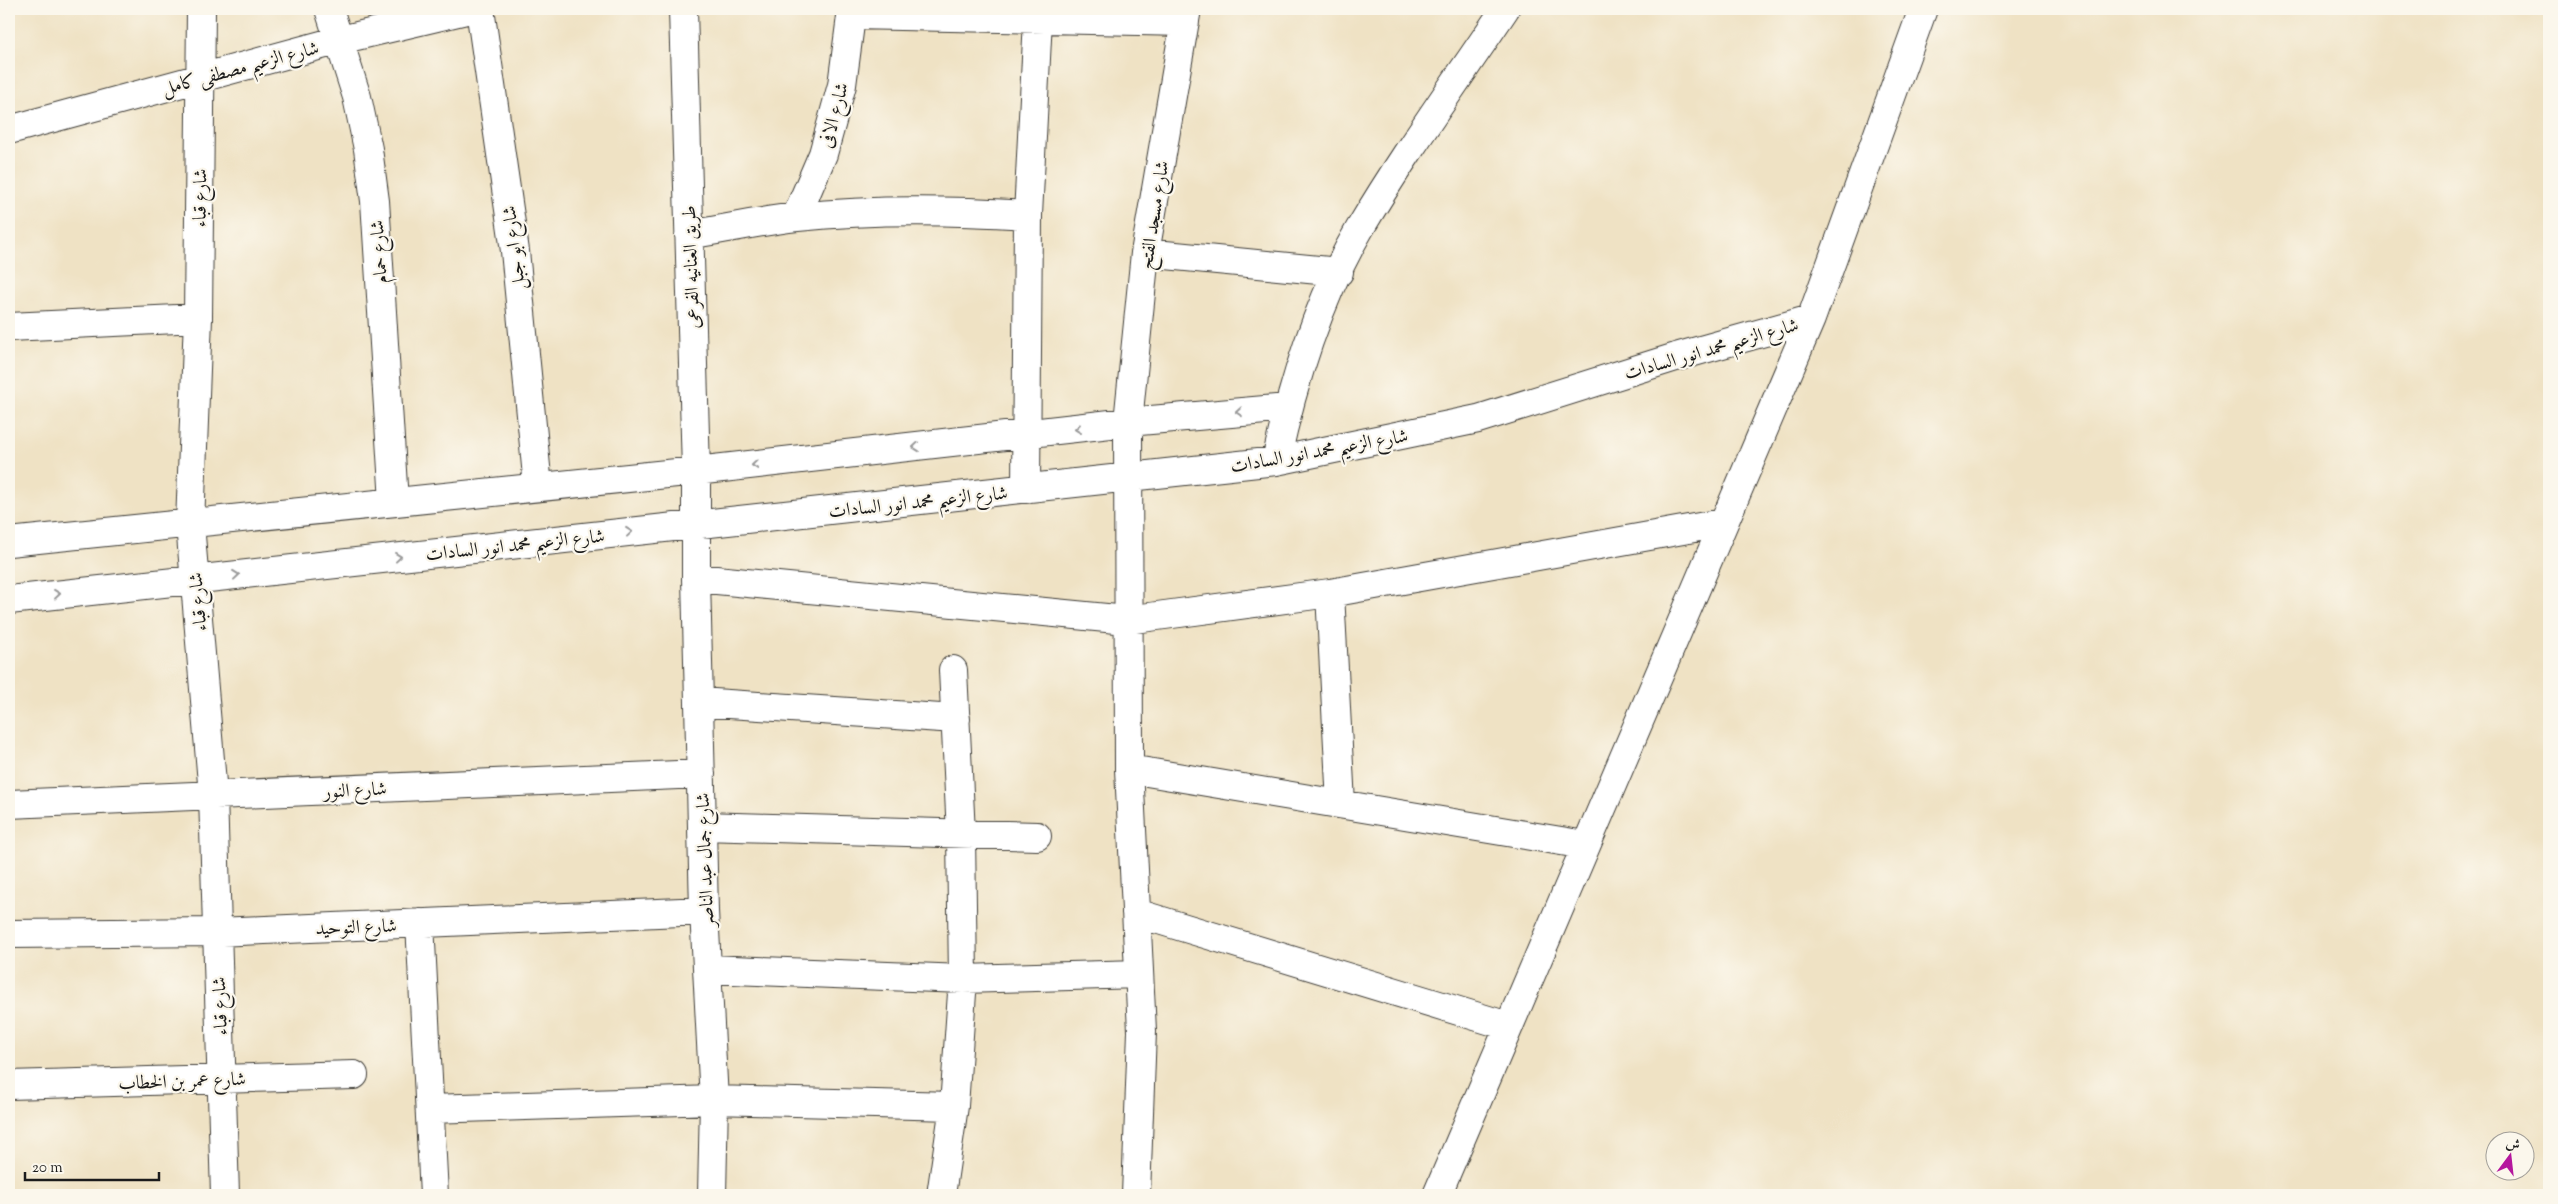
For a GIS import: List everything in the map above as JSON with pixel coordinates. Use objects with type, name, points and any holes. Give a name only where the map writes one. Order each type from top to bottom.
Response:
[{"type":"street","name":"شارع قباء","points":[[201,9],[198,318],[190,524],[213,795],[225,1195]]},
{"type":"street","name":"شارع حمام","points":[[329,9],[340,40],[368,149],[375,202],[394,502]]},
{"type":"street","name":"شارع الزعيم مصطفى كامل","points":[[9,130],[340,40],[471,9]]},
{"type":"street","name":"شارع ابو جبل","points":[[480,9],[515,251],[538,487]]},
{"type":"street","name":"طريق العنانيه الفرعى","points":[[683,9],[696,471],[695,525]]},
{"type":"street","points":[[1276,461],[1288,408],[1318,317],[1339,272],[1364,223],[1505,9]]},
{"type":"street","points":[[1437,1195],[1722,523],[1811,319],[1922,9]]},
{"type":"street","points":[[852,12],[981,13],[1038,19],[1186,15]]},
{"type":"street","name":"شارع الافى","points":[[796,217],[825,145],[842,85],[852,12]]},
{"type":"street","name":"شارع مسجد الفتح","points":[[1136,1195],[1142,1031],[1129,769],[1127,620],[1128,422],[1145,253],[1186,15]]},
{"type":"street","points":[[1026,489],[1028,435],[1028,215],[1038,19]]},
{"type":"street","points":[[688,235],[796,217],[873,212],[951,210],[1028,215]]},
{"type":"street","points":[[1145,253],[1339,272]]},
{"type":"street","points":[[9,327],[198,318]]},
{"type":"street","name":"شارع الزعيم محمد انور السادات","points":[[9,600],[1276,461],[1478,420],[1676,357],[1811,319]]},
{"type":"street","points":[[9,542],[696,471],[1028,435],[1128,422],[1288,408]]},
{"type":"street","points":[[696,578],[1127,620],[1330,594],[1722,523]]},
{"type":"street","name":"شارع جمال عبد الناصر","points":[[695,525],[704,911],[714,1100],[712,1195]]},
{"type":"street","points":[[1330,594],[1341,804]]},
{"type":"street","points":[[941,1195],[954,1106],[963,979],[961,834],[953,670]]},
{"type":"street","points":[[699,702],[956,719]]},
{"type":"street","points":[[1129,769],[1585,845]]},
{"type":"street","name":"شارع النور","points":[[9,804],[701,774]]},
{"type":"street","points":[[702,826],[1037,836]]},
{"type":"street","name":"شارع التوحيد","points":[[9,934],[217,932],[704,911]]},
{"type":"street","points":[[1136,913],[1508,1026]]},
{"type":"street","points":[[420,923],[434,1195]]},
{"type":"street","points":[[708,969],[963,979],[1139,974]]},
{"type":"street","name":"شارع عمر بن الخطاب","points":[[9,1085],[354,1075]]},
{"type":"street","points":[[430,1109],[714,1100],[954,1106]]}]
